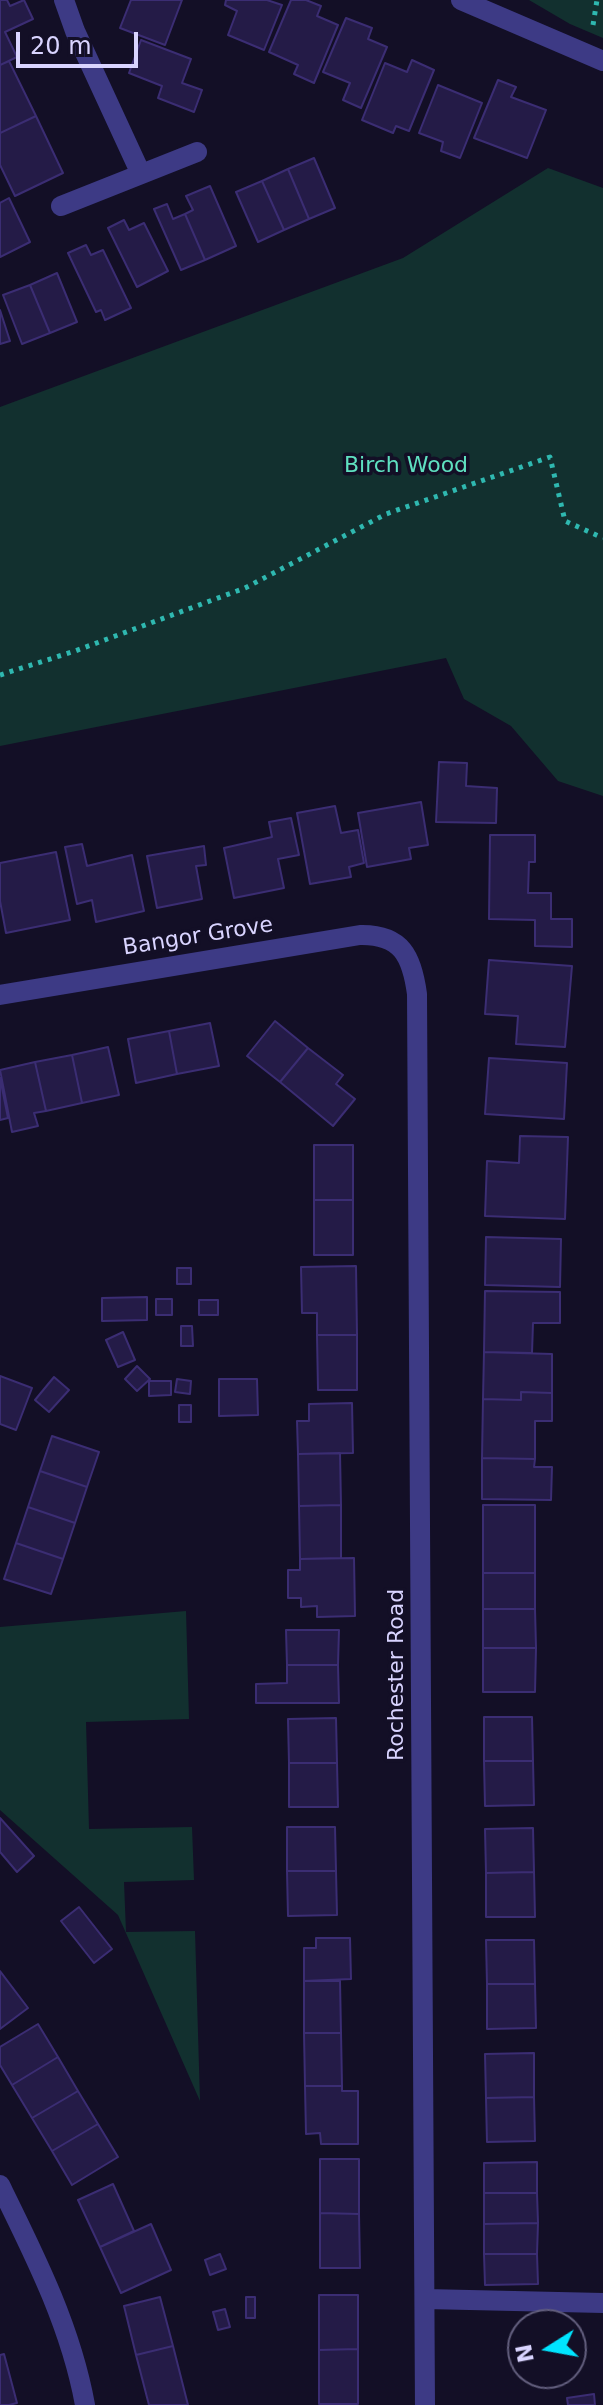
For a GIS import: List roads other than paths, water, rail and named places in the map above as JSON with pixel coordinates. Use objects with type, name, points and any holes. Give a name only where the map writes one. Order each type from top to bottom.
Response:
[{"type":"street","points":[[64,0],[75,31],[141,174]]},
{"type":"street","points":[[461,0],[603,61]]},
{"type":"street","points":[[61,206],[197,152]]},
{"type":"street","name":"Bangor Grove","points":[[0,995],[360,935],[379,936],[401,947]]},
{"type":"street","name":"Rochester Road","points":[[401,947],[412,968],[417,994],[425,2405]]},
{"type":"street","points":[[0,2185],[43,2272],[68,2341],[85,2405]]},
{"type":"street","points":[[425,2299],[603,2303]]},
{"type":"park label","name":"Birch Wood","points":[[406,466]]}]
